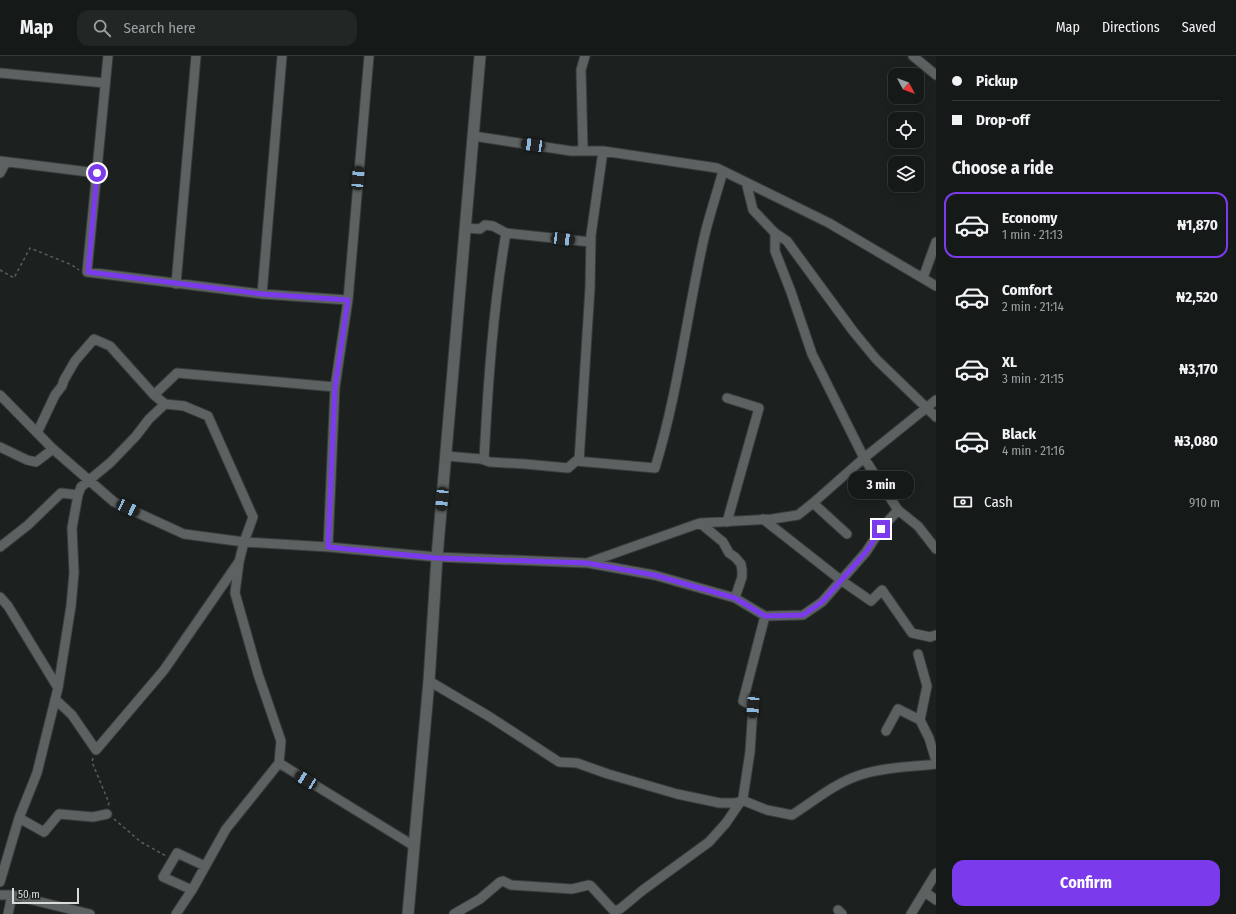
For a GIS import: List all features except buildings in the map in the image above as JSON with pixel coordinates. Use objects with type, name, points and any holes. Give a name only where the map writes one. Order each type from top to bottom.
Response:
[{"type":"street","points":[[108,56],[88,272],[262,294],[348,300]]},
{"type":"street","points":[[176,284],[196,56]]},
{"type":"street","points":[[262,294],[282,56]]},
{"type":"street","points":[[328,547],[335,387],[348,300],[369,56]]},
{"type":"street","points":[[410,914],[414,846],[429,681],[437,558],[480,56]]},
{"type":"street","points":[[583,150],[581,70],[585,56]]},
{"type":"street","points":[[913,56],[936,76]]},
{"type":"street","points":[[0,74],[105,83]]},
{"type":"street","points":[[473,136],[571,151],[603,151],[717,168],[829,223],[936,286]]},
{"type":"street","points":[[580,461],[590,288],[591,242],[603,151]]},
{"type":"street","points":[[0,173],[3,162],[97,173]]},
{"type":"street","points":[[446,456],[490,462],[568,468],[576,461],[655,468],[679,368],[705,236],[723,171]]},
{"type":"street","points":[[746,182],[753,210],[775,233],[787,241],[849,326],[876,359],[936,417]]},
{"type":"street","points":[[466,228],[480,229],[485,225],[493,226],[506,233],[591,242]]},
{"type":"street","points":[[484,460],[493,335],[500,269],[506,233]]},
{"type":"street","points":[[775,233],[775,251],[812,354],[864,458],[898,510],[918,526],[936,549]]},
{"type":"street","points":[[923,278],[936,242]]},
{"type":"street","points":[[37,433],[55,395],[62,386],[76,361],[94,339],[110,346],[164,404],[184,406],[208,416],[253,517],[239,562],[235,593],[258,674],[281,741],[279,764],[226,829],[192,890],[176,914]]},
{"type":"street","points":[[154,395],[177,372],[335,387]]},
{"type":"street","points":[[0,395],[53,449],[114,502],[184,534],[244,542],[328,547],[437,558],[587,563],[654,575],[735,598],[765,616],[803,615],[822,602],[866,552],[881,529],[898,510]]},
{"type":"street","points":[[727,522],[759,408],[728,398]]},
{"type":"street","points":[[587,563],[700,523],[727,522],[798,515],[864,458],[936,400]]},
{"type":"street","points":[[0,882],[19,818],[38,773],[58,688],[71,606],[74,573],[72,528],[78,494],[81,487],[111,462],[164,404]]},
{"type":"street","points":[[0,447],[27,460],[36,462],[53,449]]},
{"type":"street","points":[[0,547],[28,525],[61,493],[78,494]]},
{"type":"street","points":[[813,503],[847,534]]},
{"type":"street","points":[[763,519],[842,581],[871,601],[882,590],[912,633],[930,637],[936,635]]},
{"type":"street","points":[[700,523],[722,542],[729,553],[741,564],[742,577],[735,598]]},
{"type":"street","points":[[55,699],[72,715],[96,750],[164,670],[239,562]]},
{"type":"street","points":[[0,597],[8,606],[58,688]]},
{"type":"street","points":[[454,914],[476,902],[503,881],[511,885],[565,888],[589,885],[614,911],[620,909],[643,890],[709,842],[726,823],[741,801],[748,770],[753,706],[743,701],[765,616]]},
{"type":"street","points":[[918,654],[927,686],[920,720]]},
{"type":"street","points":[[429,681],[490,717],[559,762],[577,763],[608,774],[677,794],[720,803],[735,803],[741,801],[775,812],[792,815],[828,790],[859,775],[884,770],[936,764]]},
{"type":"street","points":[[886,732],[898,708],[920,720],[929,738],[936,760]]},
{"type":"street","points":[[279,764],[414,846]]},
{"type":"street","points":[[19,818],[44,832],[59,814],[93,817],[108,814]]},
{"type":"street","points":[[192,890],[163,877],[172,860],[177,853],[205,866]]},
{"type":"street","points":[[911,914],[936,873]]},
{"type":"street","points":[[925,892],[936,900]]},
{"type":"street","points":[[0,895],[12,895],[90,914]]},
{"type":"street","points":[[8,914],[12,895]]},
{"type":"path","points":[[0,270],[14,278],[30,248],[72,265],[77,269],[88,272]]},
{"type":"path","points":[[96,750],[92,762],[109,803],[108,814],[141,842],[172,860]]},
{"type":"route","points":[[97,173],[88,272],[262,294],[348,300],[335,387],[328,547],[437,558],[587,563],[654,575],[735,598],[765,616],[803,615],[822,602],[842,581],[866,552],[881,529]]}]
